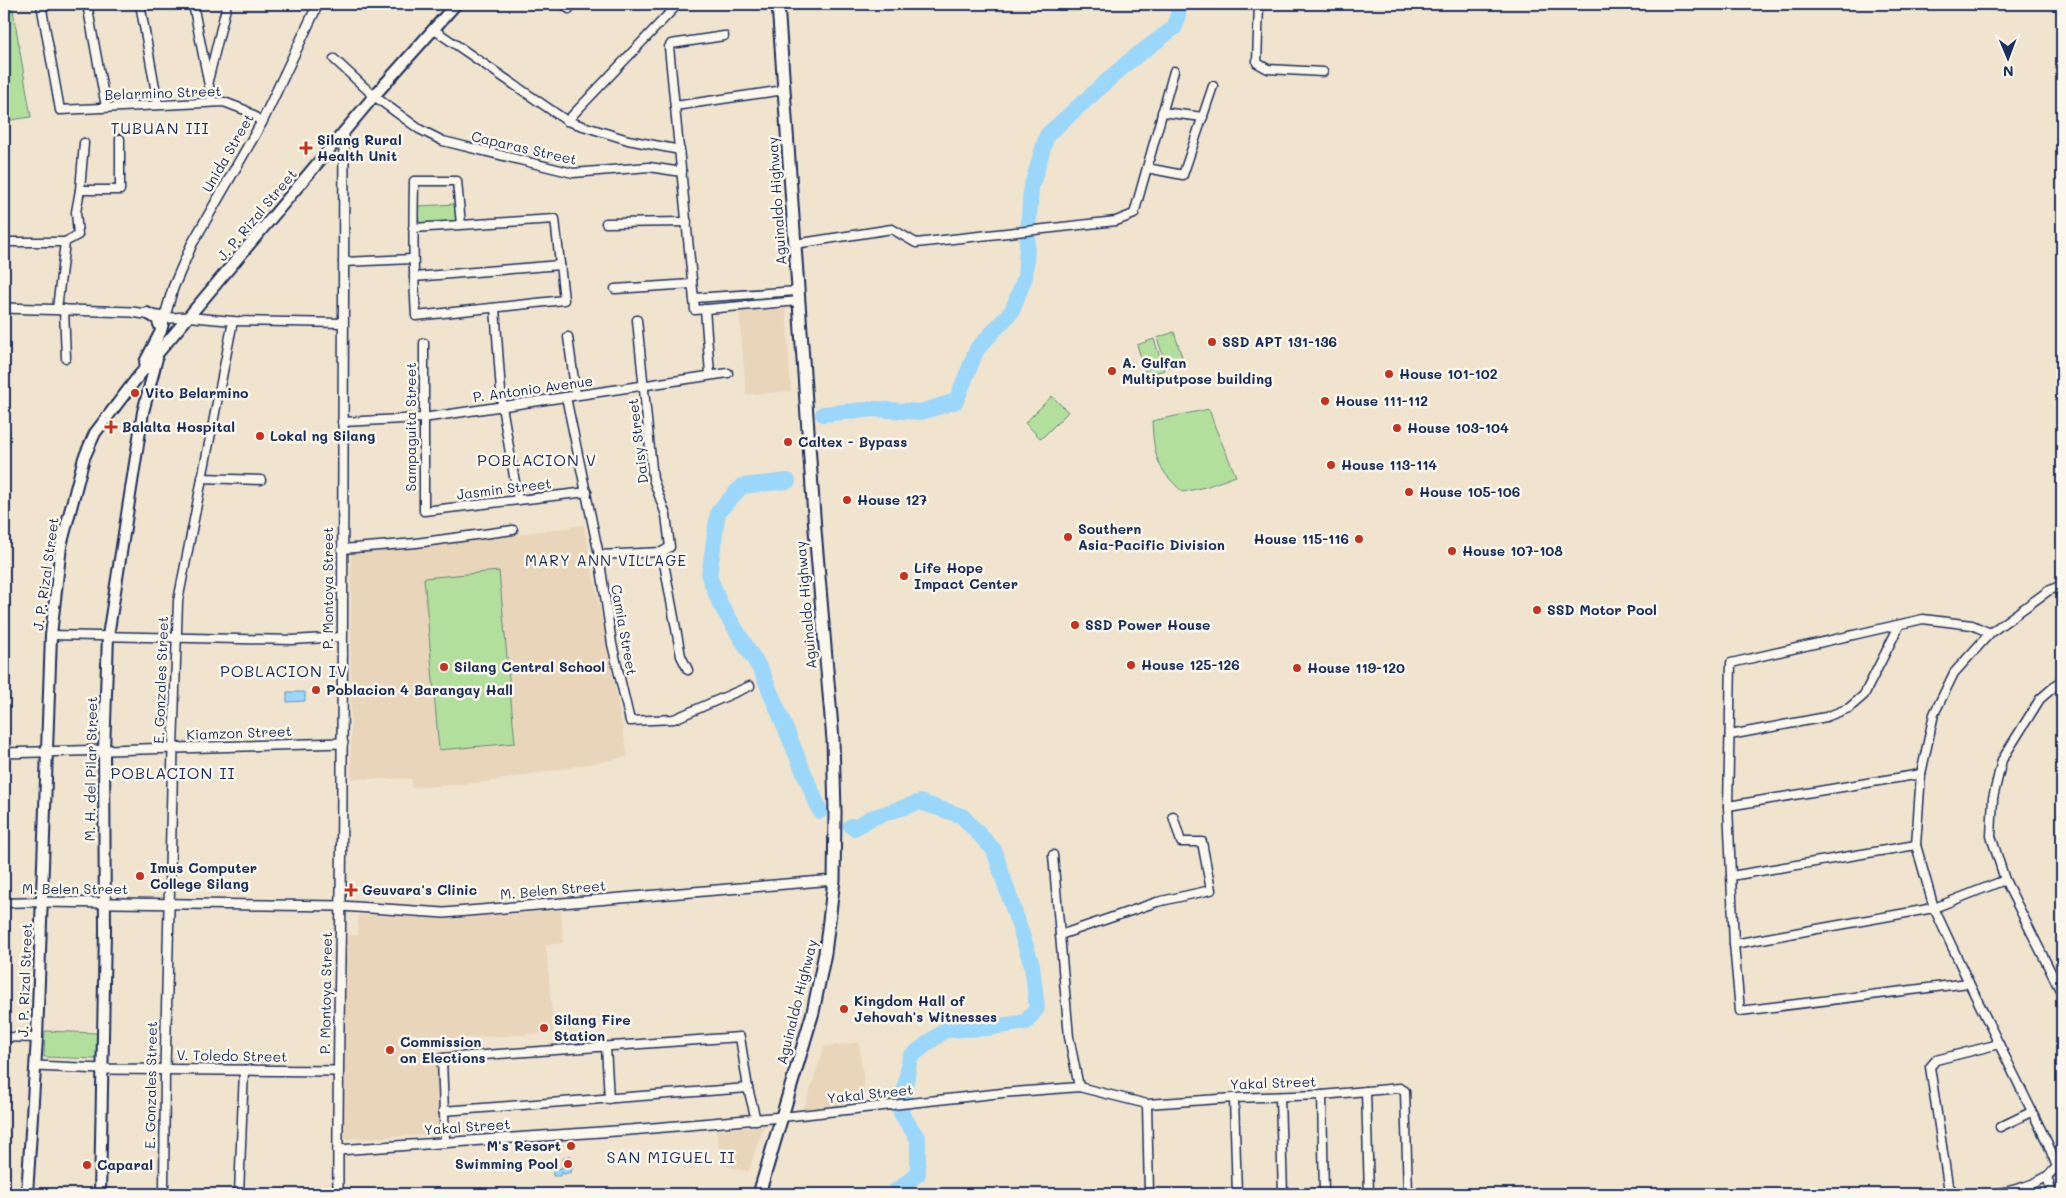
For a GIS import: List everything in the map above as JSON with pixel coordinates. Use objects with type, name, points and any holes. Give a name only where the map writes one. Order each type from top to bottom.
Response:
[{"type":"main road","name":"J. P. Rizal Street","points":[[27,1194],[37,1038],[51,635],[61,546],[84,458],[95,434],[137,378],[374,96],[456,4]]},
{"type":"main road","name":"Aguinaldo Highway","points":[[758,1194],[782,1118],[817,994],[829,931],[834,880],[835,812],[832,740],[778,4]]},
{"type":"main road","points":[[147,313],[157,319],[161,329]]},
{"type":"main road","points":[[137,378],[168,317]]},
{"type":"main road","name":"M. H. del Pilar Street","points":[[100,1194],[104,751],[108,636],[143,412],[152,373],[160,350]]},
{"type":"street","name":"Belarmino Street","points":[[41,4],[60,110],[212,101],[235,105],[262,122]]},
{"type":"street","points":[[87,4],[106,107]]},
{"type":"street","points":[[140,4],[158,104]]},
{"type":"street","points":[[194,4],[212,101]]},
{"type":"street","points":[[208,81],[227,4]]},
{"type":"street","name":"Unida Street","points":[[168,317],[173,288],[192,244],[262,122],[318,4]]},
{"type":"street","points":[[567,121],[678,4]]},
{"type":"street","points":[[1259,4],[1257,63],[1268,69],[1323,72]]},
{"type":"street","points":[[433,29],[567,121],[628,140],[680,150]]},
{"type":"street","points":[[724,36],[671,44],[669,47],[695,310],[799,296]]},
{"type":"street","name":"Caparas Street","points":[[334,59],[374,96],[419,130],[434,138],[562,171],[583,174],[649,168],[682,172]]},
{"type":"street","points":[[795,244],[892,229],[916,243],[1116,221],[1134,214],[1174,72]]},
{"type":"street","points":[[1147,168],[1183,175],[1213,86]]},
{"type":"street","points":[[675,106],[784,90]]},
{"type":"street","points":[[1162,112],[1203,117]]},
{"type":"street","name":"P. Montoya Street","points":[[338,1194],[343,743],[342,422],[344,132]]},
{"type":"street","points":[[80,190],[120,190],[120,139]]},
{"type":"street","points":[[4,242],[64,242],[78,235],[76,212],[84,143]]},
{"type":"street","points":[[413,228],[461,225],[555,219],[564,300],[416,316],[413,259],[413,228],[414,181],[457,181],[461,225]]},
{"type":"street","points":[[606,223],[687,222]]},
{"type":"street","points":[[64,242],[60,309],[66,358]]},
{"type":"street","points":[[343,262],[413,259]]},
{"type":"street","points":[[414,277],[560,265]]},
{"type":"street","points":[[615,289],[692,284]]},
{"type":"street","points":[[694,298],[799,296]]},
{"type":"street","points":[[4,308],[147,313],[168,317],[233,321],[343,323]]},
{"type":"street","points":[[495,308],[502,406],[518,500]]},
{"type":"street","points":[[705,309],[710,374]]},
{"type":"street","points":[[168,317],[177,322],[176,332]]},
{"type":"street","name":"Daisy Street","points":[[637,320],[653,478],[666,515],[670,536],[670,547],[662,552],[681,656],[688,670]]},
{"type":"street","name":"E. Gonzales Street","points":[[164,1194],[168,904],[178,601],[233,321]]},
{"type":"street","points":[[568,337],[576,395]]},
{"type":"street","name":"Sampaguita Street","points":[[424,343],[424,511]]},
{"type":"street","name":"P. Antonio Avenue","points":[[342,422],[423,418],[710,374],[728,373]]},
{"type":"street","name":"Camia Street","points":[[566,397],[599,555],[612,644],[630,721],[674,719],[750,686]]},
{"type":"street","points":[[202,478],[261,480]]},
{"type":"street","name":"Jasmin Street","points":[[424,511],[586,492]]},
{"type":"street","points":[[342,549],[416,543],[513,530]]},
{"type":"street","points":[[599,555],[662,552]]},
{"type":"street","points":[[1992,1194],[2016,1190],[2047,1176],[2060,1166],[2031,1112],[1934,908],[1916,845],[1922,774],[1934,714],[1954,674],[1990,633],[2048,591],[2062,585]]},
{"type":"street","points":[[1969,983],[1740,1011],[1734,944],[1728,806],[1731,663],[1923,620],[1972,625],[1990,633]]},
{"type":"street","points":[[1730,735],[1826,717],[1848,708],[1864,695],[1899,626]]},
{"type":"street","points":[[51,635],[292,640],[342,637]]},
{"type":"street","points":[[2062,680],[2040,699],[2002,760],[1993,798],[1991,836],[2005,880],[2062,994]]},
{"type":"street","name":"Kiamzon Street","points":[[4,753],[343,743]]},
{"type":"street","points":[[1728,806],[1922,774]]},
{"type":"street","points":[[1060,935],[1150,904],[1211,890],[1202,842],[1181,842],[1173,816]]},
{"type":"street","points":[[1731,876],[1916,845]]},
{"type":"street","points":[[1053,855],[1069,1037],[1079,1088]]},
{"type":"street","name":"M. Belen Street","points":[[4,902],[341,906],[409,912],[468,912],[834,880]]},
{"type":"street","points":[[1734,944],[1934,908],[2005,880]]},
{"type":"street","points":[[4,1037],[37,1038]]},
{"type":"street","points":[[444,1141],[442,1058],[606,1046],[740,1037],[748,1088],[756,1120]]},
{"type":"street","points":[[1955,1194],[1948,1185],[1930,1067],[1936,1060],[1999,1044]]},
{"type":"street","points":[[606,1046],[609,1099]]},
{"type":"street","name":"V. Toledo Street","points":[[35,1066],[102,1069],[338,1071]]},
{"type":"street","points":[[239,1194],[244,1070]]},
{"type":"street","points":[[444,1111],[748,1088]]},
{"type":"street","name":"Yakal Street","points":[[338,1150],[782,1118],[1002,1093],[1079,1088],[1147,1104],[1403,1089],[1406,1110],[1408,1194]]},
{"type":"street","points":[[1366,1091],[1369,1194]]},
{"type":"street","points":[[1322,1095],[1324,1194]]},
{"type":"street","points":[[1280,1097],[1283,1194]]},
{"type":"street","points":[[1234,1098],[1236,1194]]},
{"type":"street","points":[[1147,1104],[1149,1194]]},
{"type":"street","points":[[2000,1127],[2031,1112]]},
{"type":"street","points":[[2047,1176],[2052,1194]]},
{"type":"shaded area","points":[[786,305],[791,391],[746,395],[739,310]]},
{"type":"shaded area","name":"Silang Central School","points":[[584,525],[628,757],[488,782],[411,788],[411,779],[351,779],[351,550],[499,537]]},
{"type":"shaded area","points":[[561,910],[563,943],[546,945],[554,1033],[437,1040],[442,1134],[344,1139],[343,1064],[348,935],[358,935],[358,915],[452,919]]},
{"type":"shaded area","points":[[859,1042],[866,1104],[803,1111],[824,1047]]},
{"type":"shaded area","points":[[764,1126],[748,1172],[722,1165],[716,1130]]},
{"type":"green space","points":[[4,4],[12,4],[31,117],[4,121]]},
{"type":"green space","points":[[456,204],[457,221],[419,223],[418,206]]},
{"type":"green space","points":[[1174,332],[1184,363],[1167,368],[1157,338]]},
{"type":"green space","points":[[1154,339],[1164,370],[1147,376],[1137,345]]},
{"type":"green space","points":[[1052,396],[1068,412],[1041,439],[1025,423]]},
{"type":"green space","points":[[1209,409],[1236,476],[1205,487],[1183,492],[1167,476],[1158,461],[1152,421]]},
{"type":"green space","points":[[499,571],[515,743],[439,750],[424,578]]},
{"type":"green space","points":[[45,1031],[97,1033],[96,1059],[44,1057]]},
{"type":"water","points":[[287,692],[305,692],[305,701],[287,702]]},
{"type":"water","name":"Swimming Pool","points":[[570,1155],[573,1163],[571,1172],[564,1174],[562,1172],[560,1176],[553,1176],[553,1169],[557,1167],[561,1169],[563,1159]]},
{"type":"waterway","points":[[823,414],[875,409],[921,412],[956,401],[977,349],[1012,311],[1025,277],[1031,188],[1047,135],[1127,63],[1175,27],[1180,4]]},
{"type":"waterway","points":[[788,481],[742,486],[718,512],[709,576],[720,604],[762,672],[820,811]]},
{"type":"waterway","points":[[851,826],[854,828],[871,818],[920,802],[962,816],[994,850],[1032,965],[1037,1008],[1026,1022],[987,1028],[945,1030],[910,1057],[901,1113],[918,1139],[918,1174],[892,1194]]},
{"type":"place","name":"Silang Rural Health Unit","points":[[306,148]]},
{"type":"place","name":"SSD APT 131-136","points":[[1212,342]]},
{"type":"place","name":"A. Gulfan Multiputpose building","points":[[1112,371]]},
{"type":"place","name":"House 101-102","points":[[1389,374]]},
{"type":"place","name":"Vito Belarmino","points":[[135,393]]},
{"type":"place","name":"House 111-112","points":[[1325,401]]},
{"type":"place","name":"Balalta Hospital","points":[[111,427]]},
{"type":"place","name":"House 103-104","points":[[1397,428]]},
{"type":"place","name":"Lokal ng Silang","points":[[260,436]]},
{"type":"place","name":"Caltex - Bypass","points":[[788,442]]},
{"type":"place","name":"House 113-114","points":[[1331,465]]},
{"type":"place","name":"House 105-106","points":[[1409,492]]},
{"type":"place","name":"House 127","points":[[847,500]]},
{"type":"place","name":"Southern Asia-Pacific Division","points":[[1068,537]]},
{"type":"place","name":"House 115-116","points":[[1359,539]]},
{"type":"place","name":"House 107-108","points":[[1452,551]]},
{"type":"place","name":"Life Hope Impact Center","points":[[904,576]]},
{"type":"place","name":"SSD Motor Pool","points":[[1537,610]]},
{"type":"place","name":"SSD Power House","points":[[1075,625]]},
{"type":"place","name":"House 125-126","points":[[1131,665]]},
{"type":"place","name":"Silang Central School","points":[[444,667]]},
{"type":"place","name":"House 119-120","points":[[1297,668]]},
{"type":"place","name":"Poblacion 4 Barangay Hall","points":[[316,690]]},
{"type":"place","name":"Imus Computer College Silang","points":[[140,876]]},
{"type":"place","name":"Geuvara's Clinic","points":[[351,890]]},
{"type":"place","name":"Kingdom Hall of Jehovah's Witnesses","points":[[844,1009]]},
{"type":"place","name":"Silang Fire Station","points":[[544,1028]]},
{"type":"place","name":"Commission on Elections","points":[[390,1050]]},
{"type":"place","name":"M's Resort","points":[[571,1146]]},
{"type":"place","name":"Swimming Pool","points":[[568,1164]]},
{"type":"place","name":"Caparal","points":[[87,1165]]},
{"type":"district","name":"TUBUAN III","points":[[160,128]]},
{"type":"district","name":"POBLACION V","points":[[537,460]]},
{"type":"district","name":"MARY ANN VILLAGE","points":[[606,561]]},
{"type":"district","name":"POBLACION IV","points":[[284,671]]},
{"type":"district","name":"POBLACION II","points":[[173,773]]},
{"type":"district","name":"SAN MIGUEL II","points":[[671,1157]]}]
